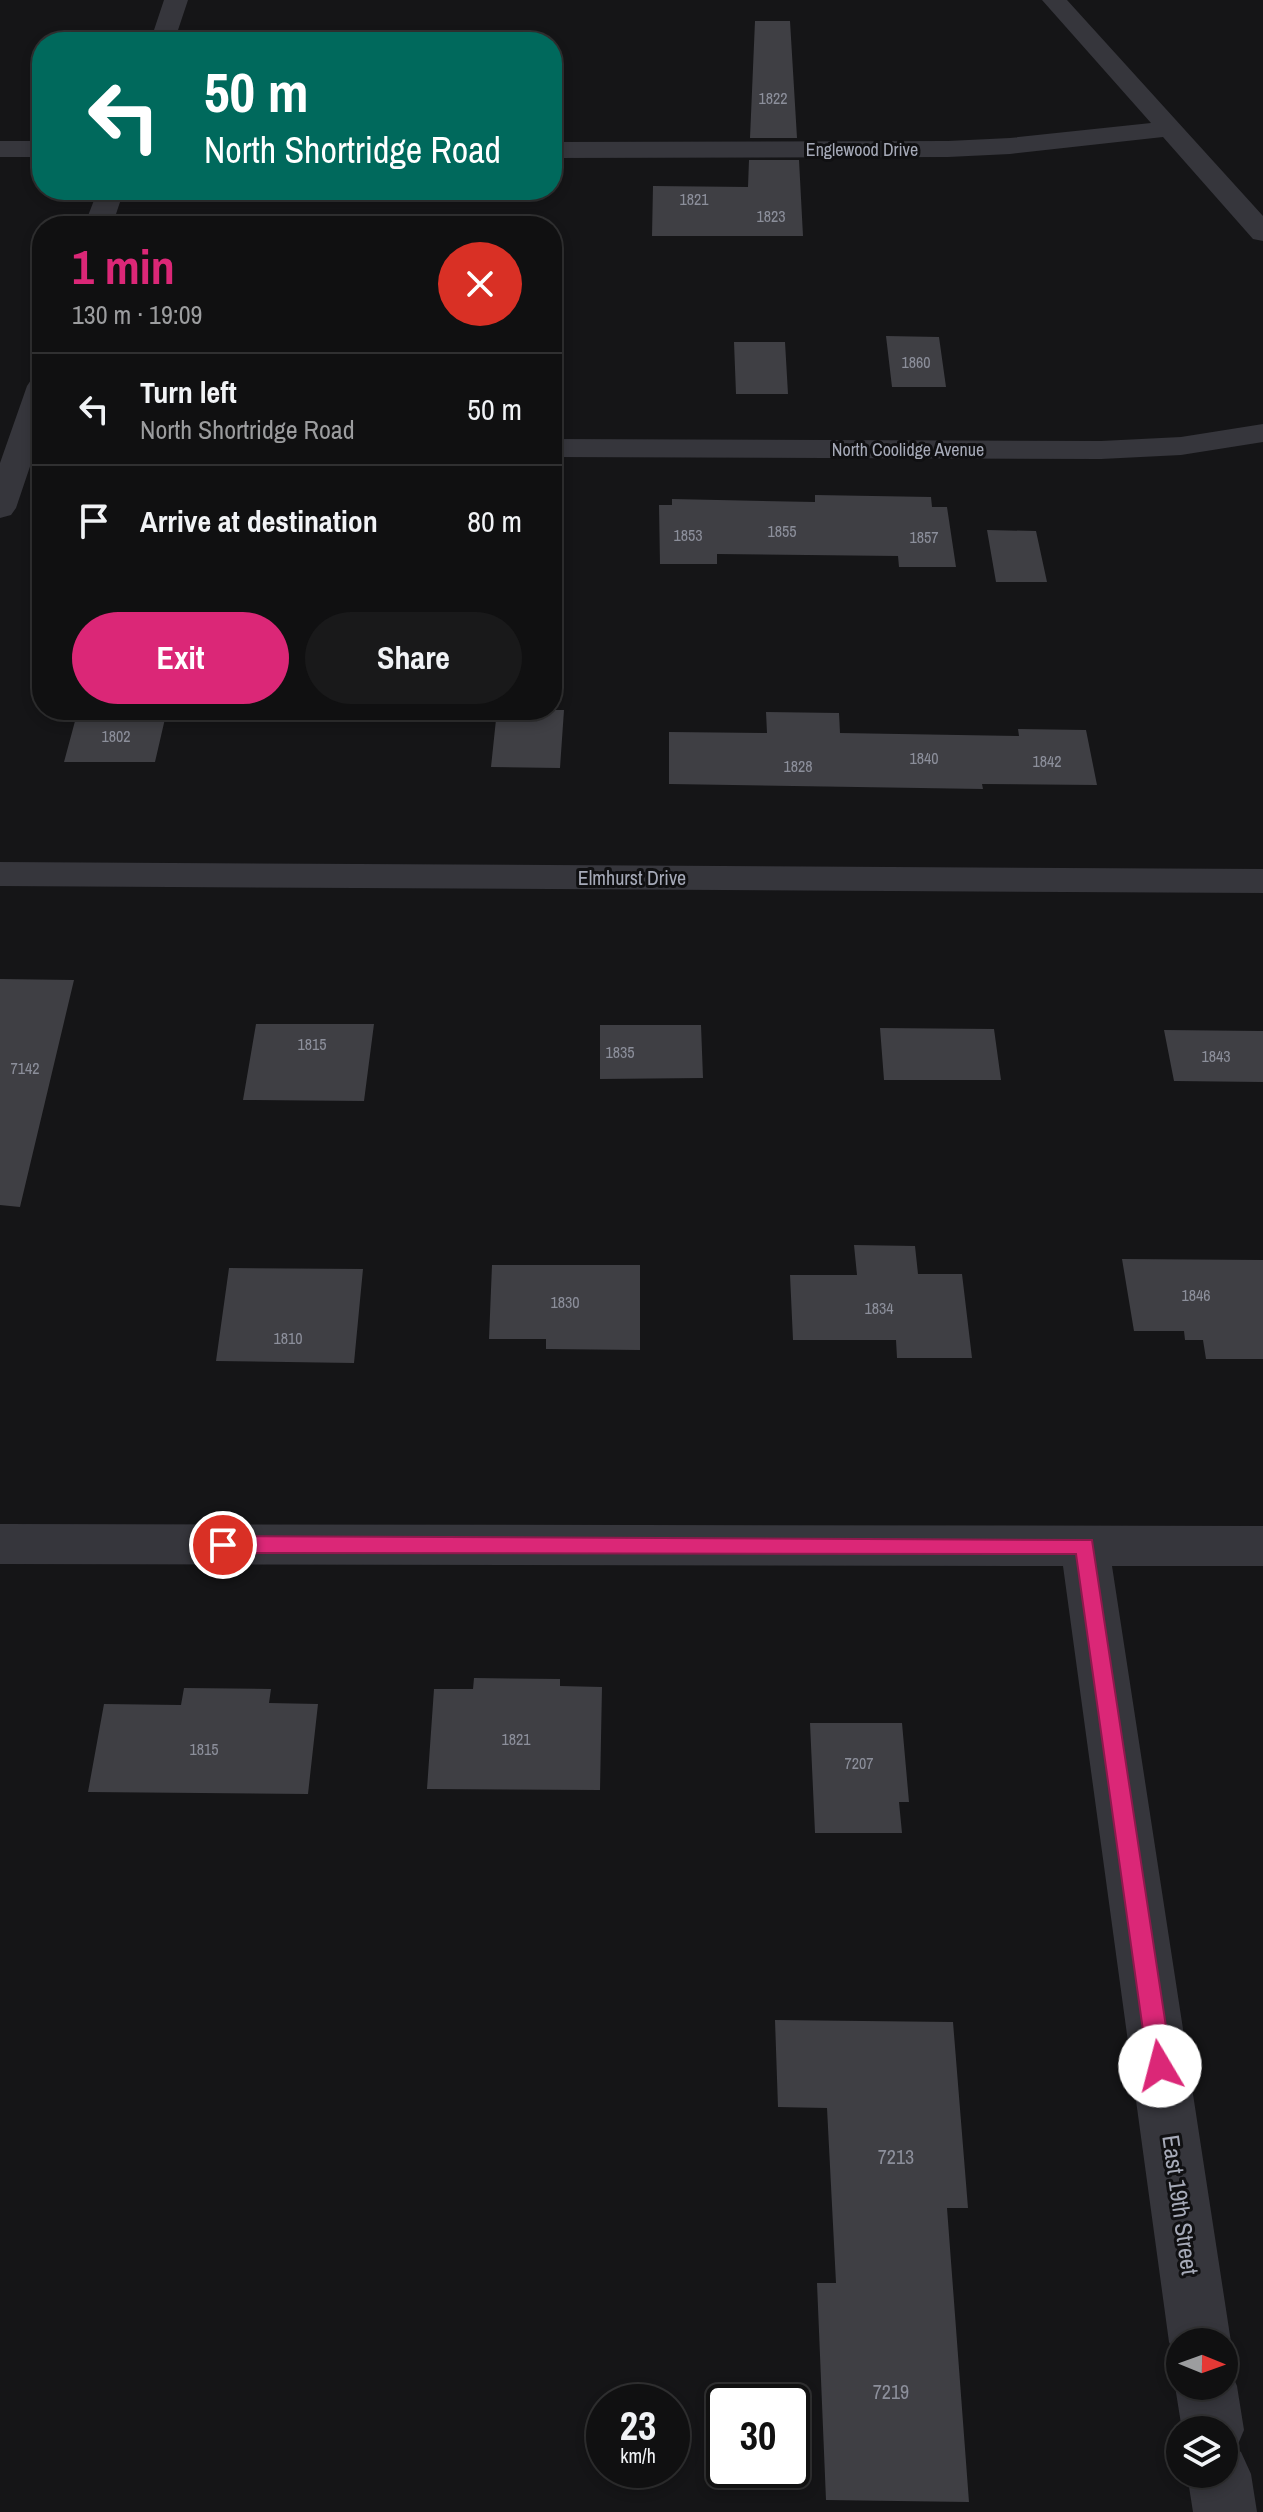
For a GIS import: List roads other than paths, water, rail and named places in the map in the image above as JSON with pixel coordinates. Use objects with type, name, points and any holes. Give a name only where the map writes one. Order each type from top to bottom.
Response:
[{"type":"street","points":[[165,32],[176,0]]},
{"type":"street","points":[[1054,0],[1263,233]]},
{"type":"street","name":"Englewood Drive","points":[[562,150],[963,148],[1170,129]]},
{"type":"street","points":[[0,149],[32,149]]},
{"type":"street","points":[[0,508],[32,414]]},
{"type":"street","name":"North Coolidge Avenue","points":[[562,448],[1101,450],[1181,446],[1263,433]]},
{"type":"street","name":"Elmhurst Drive","points":[[0,874],[1263,881]]},
{"type":"street","points":[[0,1544],[1263,1546]]},
{"type":"street","name":"East 19th Street","points":[[1085,1546],[1198,2328]]},
{"type":"street","points":[[1221,2488],[1225,2512]]}]
